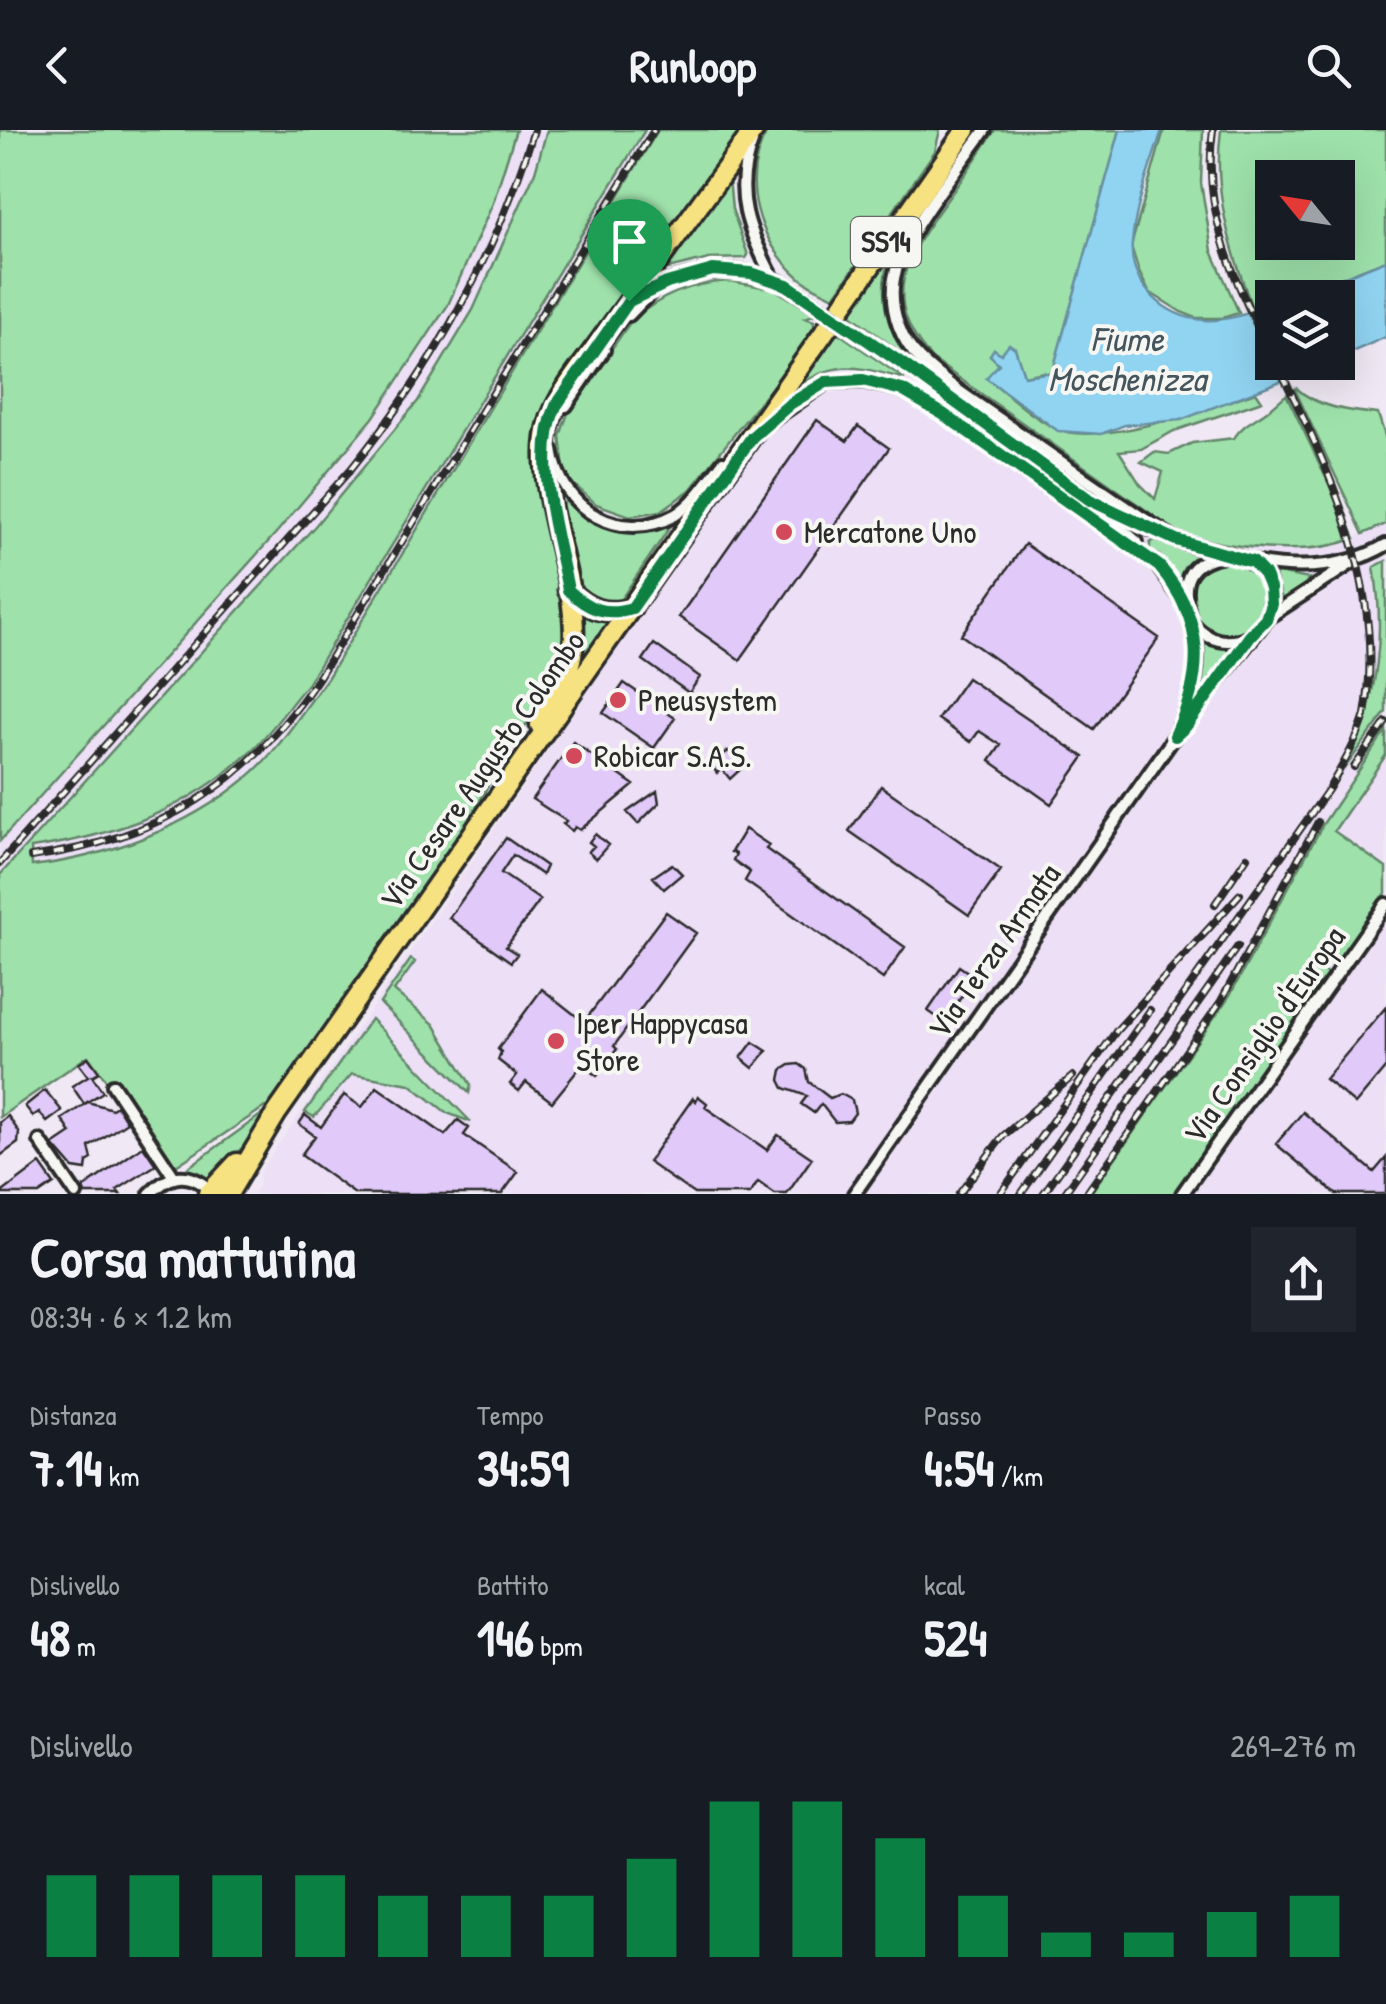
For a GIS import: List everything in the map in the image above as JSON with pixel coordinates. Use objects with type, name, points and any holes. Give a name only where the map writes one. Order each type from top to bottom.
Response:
[{"type":"main road","points":[[511,782],[567,672],[573,637],[548,475],[548,424],[556,406],[629,301],[755,130]]},
{"type":"main road","points":[[949,154],[954,130]]},
{"type":"main road","name":"Via Cesare Augusto Colombo","points":[[228,1194],[252,1150],[966,130]]},
{"type":"main road","points":[[568,590],[581,602],[603,612],[632,608]]},
{"type":"main road","name":"Via Cesare Augusto Colombo","points":[[207,1194],[252,1150]]},
{"type":"street","points":[[755,130],[743,174],[742,196],[751,235],[773,278]]},
{"type":"street","name":"Via Terza Armata","points":[[986,130],[912,234],[898,261],[893,298],[902,334],[916,356],[955,388],[1176,540]]},
{"type":"street","name":"Via Terza Armata","points":[[629,301],[656,287],[713,270],[773,278],[907,367],[1090,500],[1159,566],[1184,602],[1192,623],[1198,654],[1195,682],[1175,736]]},
{"type":"street","points":[[656,287],[630,313],[558,418],[552,450],[556,472],[578,505],[607,522],[623,526],[643,526],[676,514],[766,416]]},
{"type":"street","name":"Via Terza Armata","points":[[752,437],[790,404],[826,382],[863,380],[902,390],[943,414],[1159,566]]},
{"type":"street","name":"Via Terza Armata","points":[[1090,500],[1198,549],[1253,562]]},
{"type":"street","points":[[1266,619],[1359,558],[1386,546]]},
{"type":"street","points":[[1184,602],[1192,573],[1203,562],[1230,554]]},
{"type":"street","points":[[1253,562],[1306,568],[1359,558]]},
{"type":"street","points":[[1253,562],[1270,588],[1271,604],[1266,619]]},
{"type":"street","name":"Via Terza Armata","points":[[854,1194],[1175,736],[1266,619]]},
{"type":"street","points":[[1192,623],[1200,633],[1224,642],[1250,636]]},
{"type":"street","name":"Via Consiglio d'Europa","points":[[1182,1194],[1386,904]]},
{"type":"street","points":[[113,1085],[174,1178]]},
{"type":"street","points":[[40,1141],[76,1194]]},
{"type":"street","points":[[150,1194],[174,1178],[186,1176],[204,1185],[207,1194]]},
{"type":"shaded area","points":[[516,130],[547,130],[535,172],[473,310],[418,401],[315,526],[0,875],[0,841],[277,533],[373,418],[410,366],[448,305],[493,203]]},
{"type":"shaded area","points":[[645,130],[658,130],[328,677],[282,739],[245,779],[195,813],[120,848],[32,867],[31,848],[80,841],[637,146]]},
{"type":"shaded area","points":[[978,130],[995,130],[907,261],[902,288],[932,359],[1177,532],[1203,541],[1268,548],[1337,545],[1386,524],[1386,561],[1374,567],[1381,643],[1377,674],[1368,714],[1347,764],[1386,712],[1386,730],[1323,824],[1230,995],[1090,1194],[253,1194],[260,1172],[795,389],[816,373],[838,367],[863,368],[902,378],[834,330],[847,312],[906,356],[890,323],[883,274],[891,252]]},
{"type":"shaded area","points":[[1386,755],[1386,868],[1334,831]]},
{"type":"shaded area","points":[[1386,893],[1386,1194],[1174,1194],[1328,975],[1314,964],[1323,952],[1338,961]]},
{"type":"green space","points":[[0,130],[516,130],[493,203],[448,305],[373,418],[277,532],[0,841]]},
{"type":"green space","points":[[547,130],[645,130],[308,683],[260,742],[204,788],[178,804],[122,827],[31,848],[32,866],[89,856],[171,826],[222,796],[268,757],[328,677],[658,130],[743,130],[567,377],[537,465],[560,594],[563,636],[559,676],[495,772],[463,834],[271,1107],[265,1107],[176,1166],[169,1165],[114,1080],[108,1083],[88,1056],[0,1117],[0,875],[315,526],[418,401],[473,310],[535,172]]},
{"type":"green space","points":[[768,130],[940,130],[935,151],[834,297],[800,278],[773,247],[764,229],[754,190],[759,150]]},
{"type":"green space","points":[[995,130],[1120,130],[1055,372],[1048,376],[1044,372],[1024,376],[1015,348],[1001,354],[994,349],[990,355],[1000,364],[987,378],[1037,418],[1074,433],[1125,430],[1256,392],[1262,401],[1174,431],[1141,449],[1119,451],[1155,499],[1163,472],[1141,462],[1154,452],[1169,454],[1192,443],[1234,438],[1245,425],[1296,388],[1324,404],[1378,414],[1386,439],[1386,524],[1363,534],[1295,390],[1287,396],[1355,538],[1314,548],[1266,548],[1177,532],[932,359],[906,317],[904,279],[931,221]]},
{"type":"green space","points":[[1164,130],[1203,130],[1201,183],[1212,251],[1239,313],[1222,318],[1196,318],[1181,312],[1149,292],[1139,272],[1131,246]]},
{"type":"green space","points":[[1221,130],[1386,130],[1386,260],[1336,280],[1255,280],[1253,311],[1226,222],[1219,177]]},
{"type":"green space","points":[[729,178],[732,209],[746,258],[709,259],[668,269],[664,266]]},
{"type":"green space","points":[[891,252],[884,281],[885,308],[900,347],[909,359],[847,312]]},
{"type":"green space","points":[[729,281],[774,289],[816,314],[805,318],[814,321],[814,334],[690,490],[661,511],[630,516],[596,504],[571,482],[564,470],[560,436],[569,410],[631,321],[676,292]]},
{"type":"green space","points":[[834,330],[905,379],[861,368],[836,369],[823,372],[795,389]]},
{"type":"green space","points":[[567,501],[591,519],[616,528],[643,530],[672,524],[617,605],[601,604],[588,597],[579,585],[572,570],[560,505]]},
{"type":"green space","points":[[1155,540],[1202,557],[1182,586],[1150,549]]},
{"type":"green space","points":[[1227,561],[1253,572],[1264,598],[1253,624],[1227,635],[1201,624],[1190,598],[1201,572]]},
{"type":"green space","points":[[1386,561],[1386,712],[1344,769],[1371,696],[1379,620],[1374,567]]},
{"type":"green space","points":[[1278,573],[1309,579],[1282,599],[1275,576]]},
{"type":"green space","points":[[584,612],[610,619],[611,623],[584,659],[580,655],[579,619]]},
{"type":"green space","points":[[1208,642],[1234,650],[1210,690],[1204,690],[1205,645]]},
{"type":"green space","points":[[1386,730],[1386,755],[1334,831],[1386,868],[1386,893],[1337,962],[1322,952],[1314,964],[1329,975],[1174,1194],[1090,1194],[1230,995],[1323,824]]},
{"type":"green space","points":[[411,959],[415,962],[394,991],[434,1024],[471,1085],[469,1093],[380,1003]]},
{"type":"green space","points":[[371,1019],[471,1122],[447,1113],[410,1084],[352,1074],[314,1117],[305,1112]]},
{"type":"green space","points":[[265,1112],[242,1148],[210,1180],[182,1172]]},
{"type":"water","name":"Fiume Moschenizza","points":[[1120,130],[1162,130],[1134,229],[1132,258],[1136,272],[1163,306],[1190,318],[1230,318],[1255,310],[1255,380],[1283,380],[1181,420],[1125,425],[1101,434],[1058,431],[986,378],[999,364],[990,355],[994,349],[1001,354],[1009,344],[1015,348],[1024,376],[1055,372]]},
{"type":"water","points":[[1386,260],[1386,337],[1355,351],[1355,280],[1336,280]]},
{"type":"building","name":"Mercatone Uno","points":[[817,420],[847,441],[858,426],[889,448],[740,660],[679,617]]},
{"type":"building","points":[[1025,544],[1159,638],[1094,729],[961,635]]},
{"type":"building","points":[[654,644],[700,677],[689,693],[643,660]]},
{"type":"building","points":[[967,678],[1084,757],[1051,804],[990,761],[1001,745],[979,731],[971,742],[938,719]]},
{"type":"building","points":[[624,683],[675,718],[654,748],[603,713]]},
{"type":"building","points":[[573,742],[634,785],[580,830],[575,827],[572,831],[563,824],[566,821],[532,799]]},
{"type":"building","points":[[728,751],[743,767],[730,779],[722,769],[717,773],[711,765]]},
{"type":"building","points":[[881,786],[1001,870],[969,915],[849,831]]},
{"type":"building","points":[[657,791],[659,803],[638,824],[627,812]]},
{"type":"building","points":[[745,829],[769,845],[766,849],[905,947],[883,979],[745,881],[750,872],[733,860],[736,854],[731,852]]},
{"type":"building","points":[[595,834],[608,845],[596,859],[588,852],[594,846],[589,842]]},
{"type":"building","points":[[506,838],[546,866],[542,875],[513,855],[501,873],[540,900],[506,947],[517,954],[511,962],[449,918]]},
{"type":"building","points":[[672,864],[682,874],[664,889],[653,877]]},
{"type":"building","points":[[666,912],[696,933],[614,1046],[617,1049],[597,1076],[582,1065],[552,1102],[526,1082],[519,1091],[510,1084],[517,1075],[498,1060],[498,1049],[542,989],[584,1022]]},
{"type":"building","points":[[959,966],[975,977],[944,1022],[928,1011]]},
{"type":"building","points":[[1386,1007],[1386,1067],[1355,1104],[1325,1079]]},
{"type":"building","points":[[753,1042],[767,1051],[753,1068],[741,1058]]},
{"type":"building","points":[[88,1057],[99,1072],[92,1076],[103,1092],[84,1104],[72,1086],[88,1076],[79,1064]]},
{"type":"building","points":[[799,1064],[806,1069],[809,1082],[830,1098],[841,1094],[852,1100],[855,1113],[849,1121],[835,1122],[821,1104],[814,1113],[801,1104],[807,1096],[784,1088],[780,1080],[782,1070]]},
{"type":"building","points":[[377,1087],[445,1135],[458,1120],[469,1128],[464,1135],[518,1172],[502,1194],[355,1194],[301,1155],[315,1136],[299,1124],[305,1115],[321,1127],[344,1095],[362,1107]]},
{"type":"building","points":[[45,1090],[62,1111],[47,1122],[39,1112],[33,1116],[25,1106]]},
{"type":"building","points":[[698,1096],[707,1103],[705,1107],[767,1150],[778,1135],[812,1158],[787,1194],[775,1194],[758,1182],[750,1194],[694,1194],[648,1162]]},
{"type":"building","points":[[88,1102],[112,1109],[117,1106],[127,1122],[89,1147],[92,1159],[86,1170],[73,1168],[53,1145],[71,1133],[62,1119]]},
{"type":"building","points":[[1303,1112],[1374,1172],[1386,1158],[1386,1194],[1336,1194],[1276,1144]]},
{"type":"building","points":[[8,1116],[19,1132],[18,1143],[0,1156],[0,1122]]},
{"type":"building","points":[[143,1146],[156,1165],[117,1190],[120,1194],[85,1194],[83,1188]]},
{"type":"building","points":[[40,1164],[54,1184],[39,1194],[0,1194]]},
{"type":"railway","points":[[0,863],[351,469],[381,430],[435,350],[481,266],[534,130]]},
{"type":"railway","points":[[31,857],[77,849],[160,821],[230,777],[291,715],[319,677],[654,130]]},
{"type":"railway","points":[[1213,130],[1212,190],[1217,219],[1234,275],[1255,321]]},
{"type":"railway","points":[[1043,1194],[1328,790],[1365,715],[1368,622],[1361,577],[1334,489],[1285,380]]},
{"type":"railway","points":[[1354,767],[1386,722]]},
{"type":"railway","points":[[1086,1194],[1221,1001],[1318,822]]},
{"type":"railway","points":[[1215,904],[1247,857]]},
{"type":"railway","points":[[1000,1194],[1117,1030],[1240,894]]},
{"type":"railway","points":[[1064,1194],[1238,946]]},
{"type":"railway","points":[[1021,1194],[1150,1010]]},
{"type":"railway","points":[[959,1194],[1003,1136],[1073,1076]]},
{"type":"place","name":"Mercatone Uno","points":[[784,532]]},
{"type":"place","name":"Pneusystem","points":[[618,700]]},
{"type":"place","name":"Robicar S.A.S.","points":[[574,756]]},
{"type":"place","name":"Iper Happycasa Store","points":[[556,1041]]},
{"type":"route","points":[[735,271],[773,278],[907,367],[1090,500],[1198,549],[1253,562],[1270,588],[1271,604],[1266,619],[1175,736],[1193,694],[1198,654],[1184,602],[1159,566],[943,414],[902,390],[863,380],[826,382],[790,404],[752,437],[632,608],[617,612],[593,610],[568,590],[545,442],[556,406],[629,301],[694,273],[735,271]]}]
